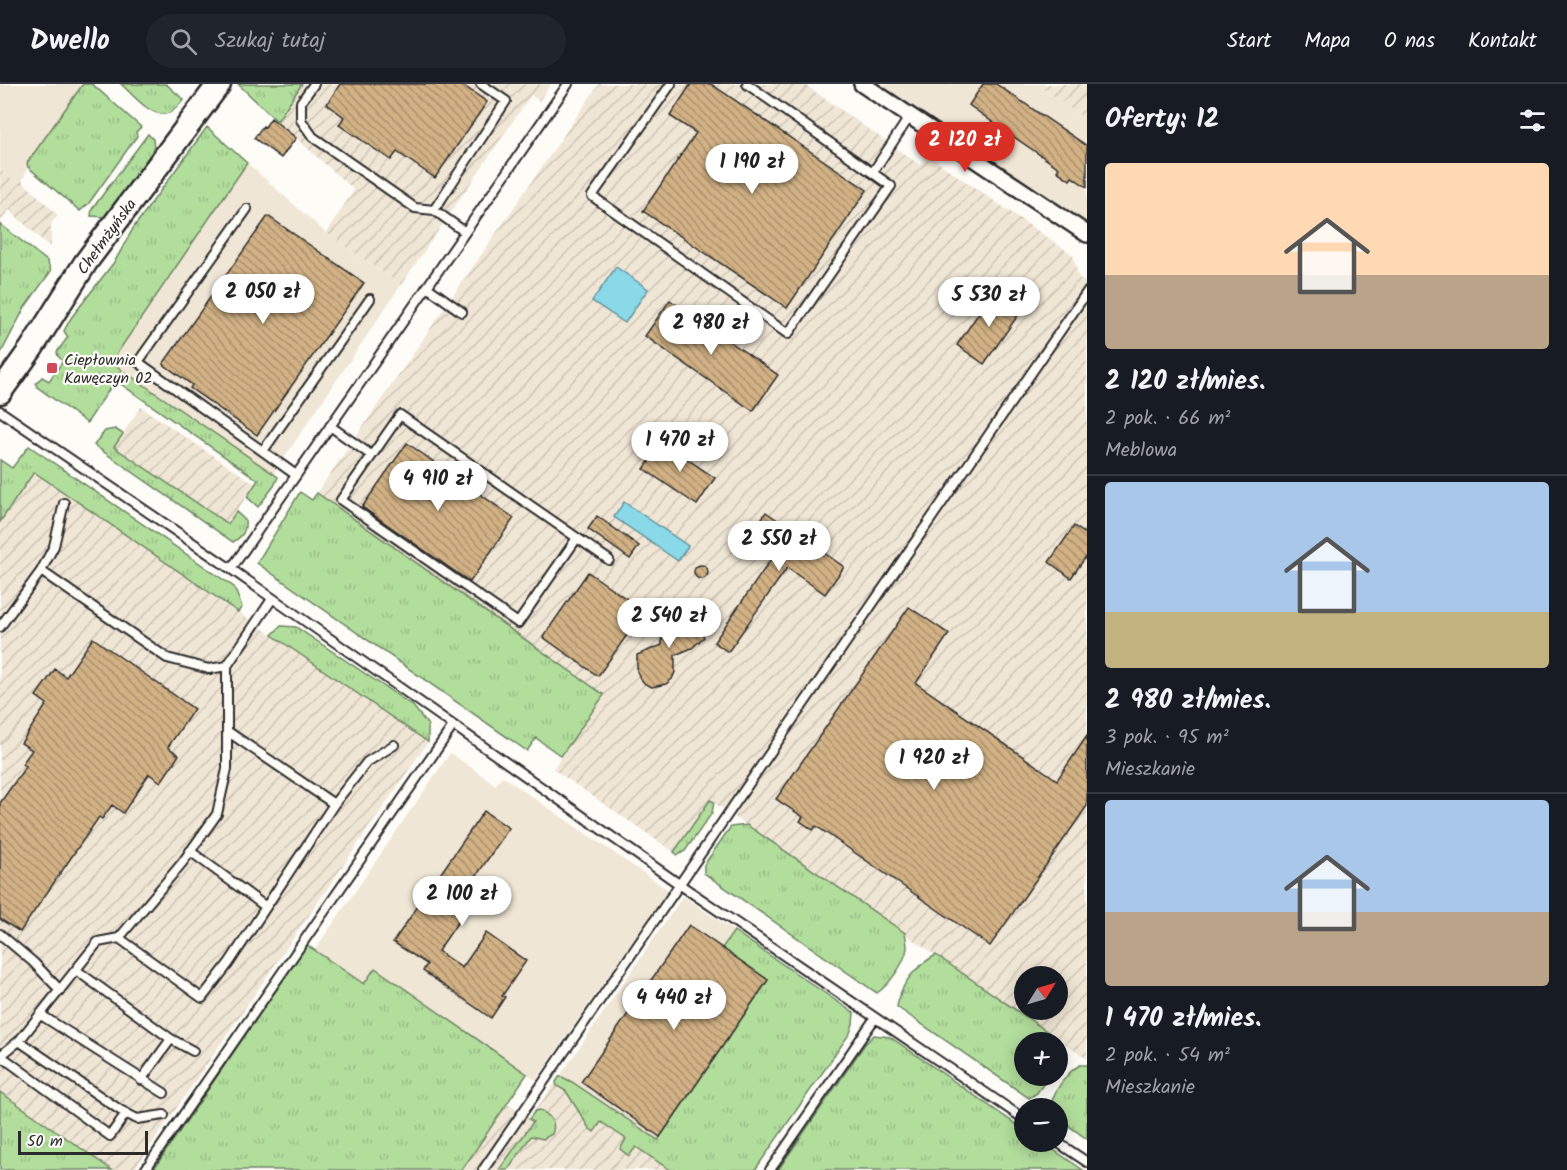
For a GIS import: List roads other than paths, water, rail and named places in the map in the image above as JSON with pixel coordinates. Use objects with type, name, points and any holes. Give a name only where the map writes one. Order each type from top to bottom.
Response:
[{"type":"street","name":"Chełmżyńska","points":[[0,392],[31,350],[86,262],[219,84]]},
{"type":"street","points":[[862,84],[1087,234]]},
{"type":"lane","points":[[314,84],[302,102],[301,120],[313,137],[415,208],[434,210],[465,232]]},
{"type":"lane","points":[[434,210],[506,101],[481,84]]},
{"type":"lane","points":[[231,569],[568,84]]},
{"type":"lane","points":[[670,84],[592,196],[788,334],[891,186],[747,84]]},
{"type":"lane","points":[[873,172],[910,116]]},
{"type":"lane","points":[[247,208],[138,362],[296,475]]},
{"type":"lane","points":[[427,287],[462,312]]},
{"type":"lane","points":[[483,1170],[1087,292]]},
{"type":"lane","points":[[263,451],[370,298]]},
{"type":"lane","points":[[0,411],[231,569],[679,884],[1014,1112]]},
{"type":"lane","points":[[577,537],[518,623],[341,500],[400,414],[577,537],[609,560]]},
{"type":"lane","points":[[330,426],[371,455]]},
{"type":"lane","points":[[0,627],[40,571],[54,546],[64,503]]},
{"type":"lane","points":[[40,571],[167,658],[209,669],[227,666]]},
{"type":"lane","points":[[126,1113],[110,1136],[0,1056],[19,1041],[98,942],[119,938],[217,814],[227,769],[227,666],[272,599]]},
{"type":"lane","points":[[146,1170],[453,726]]},
{"type":"lane","points":[[227,731],[334,804]]},
{"type":"lane","points":[[119,938],[202,998],[229,963],[334,804],[367,762],[394,745]]},
{"type":"lane","points":[[190,851],[266,907]]},
{"type":"lane","points":[[0,934],[33,962],[60,990]]},
{"type":"lane","points":[[76,970],[171,1039],[193,1052]]},
{"type":"lane","points":[[41,1015],[164,1094]]},
{"type":"lane","points":[[770,1170],[875,1018]]},
{"type":"lane","points":[[141,1080],[171,1039]]},
{"type":"lane","points":[[19,1041],[137,1119],[164,1115]]},
{"type":"lane","points":[[1068,1149],[1087,1162]]},
{"type":"water","points":[[616,267],[648,289],[625,323],[592,301]]},
{"type":"water","points":[[624,502],[688,546],[678,561],[614,517]]},
{"type":"place","name":"Ciepłownia Kawęczyn 02","points":[[52,368]]}]
